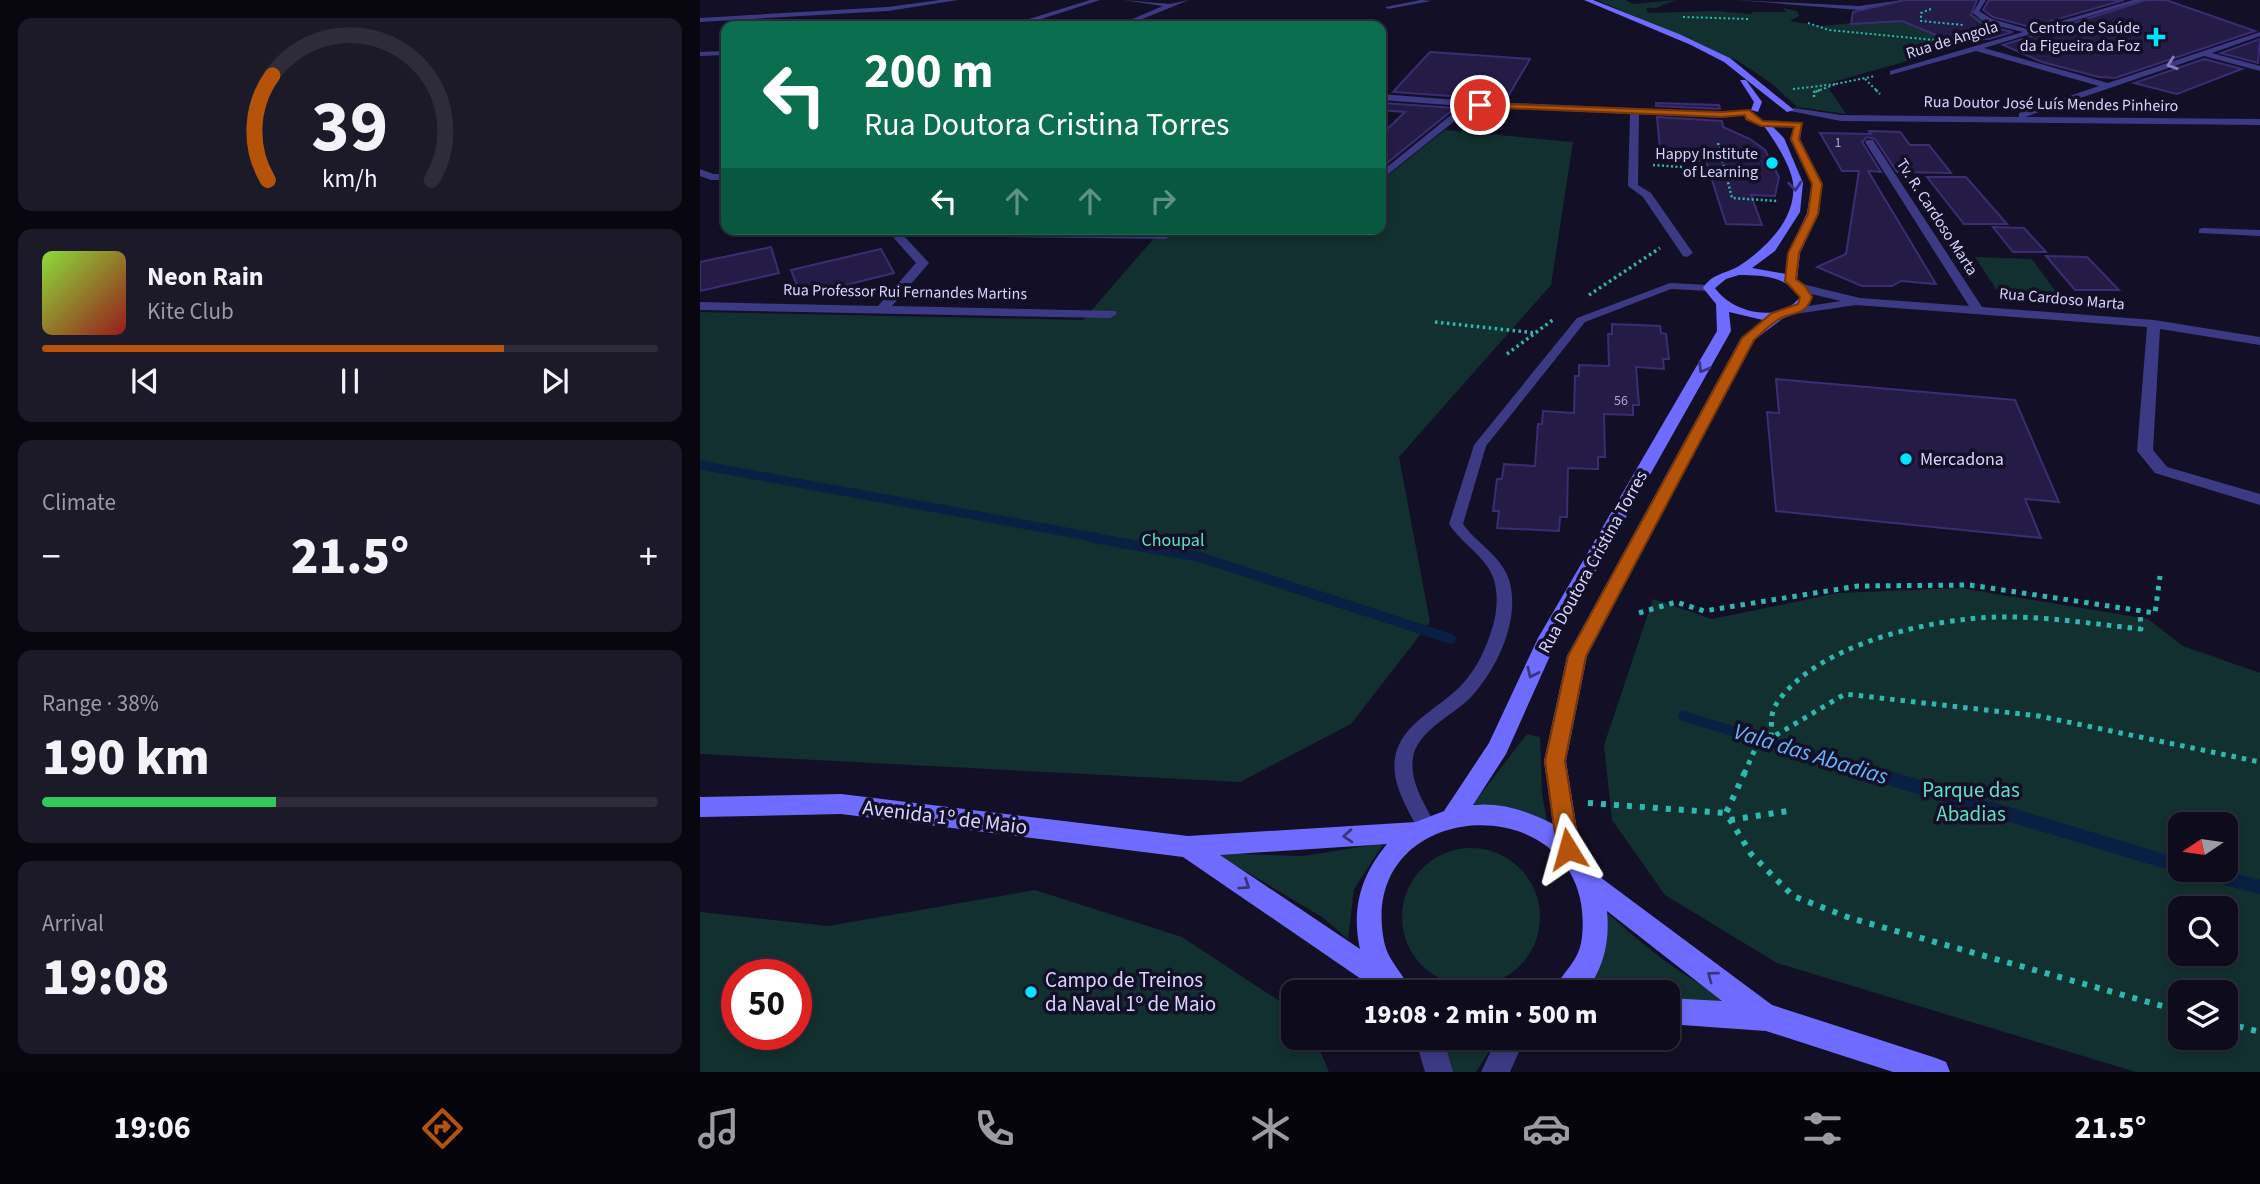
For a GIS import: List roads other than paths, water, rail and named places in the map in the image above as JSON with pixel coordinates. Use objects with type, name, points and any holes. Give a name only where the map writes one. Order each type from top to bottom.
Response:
[{"type":"main road","points":[[1573,0],[1719,66],[1752,92],[1758,102],[1752,114]]},
{"type":"main road","points":[[1587,0],[1723,58],[1751,75],[1789,110],[1804,117],[1795,139],[1817,184],[1813,214],[1794,253],[1796,284],[1806,297],[1803,306],[1785,314],[1748,314],[1722,305],[1712,297],[1709,288],[1713,280],[1723,274],[1739,271],[1757,271],[1796,284]]},
{"type":"main road","points":[[1752,114],[1789,110]]},
{"type":"main road","points":[[1739,271],[1771,249],[1794,212],[1798,183],[1779,138],[1768,125],[1752,114]]},
{"type":"main road","points":[[1768,125],[1801,124]]},
{"type":"main road","name":"Rua Doutora Cristina Torres","points":[[1453,816],[1498,748],[1549,638],[1724,331],[1722,305]]},
{"type":"main road","name":"Rua Doutora Cristina Torres","points":[[1568,849],[1555,761],[1577,656],[1748,338],[1785,314]]},
{"type":"main road","name":"Avenida 1º de Maio","points":[[700,807],[841,804],[1188,846],[1421,829]]},
{"type":"main road","points":[[1389,980],[1369,942],[1369,899],[1386,860],[1421,829],[1453,816],[1494,813],[1534,824],[1568,849],[1590,883],[1766,1017]]},
{"type":"main road","points":[[1188,846],[1383,980]]},
{"type":"main road","points":[[1577,980],[1587,967],[1597,925],[1590,883]]},
{"type":"main road","points":[[1680,1012],[1766,1017],[1936,1072]]},
{"type":"street","points":[[700,20],[876,10],[955,0]]},
{"type":"street","points":[[1027,21],[1097,0]]},
{"type":"street","points":[[1126,0],[1168,5]]},
{"type":"street","points":[[1131,21],[1186,0]]},
{"type":"street","points":[[1388,7],[1428,1],[1425,0]]},
{"type":"street","points":[[1739,0],[1873,6],[1900,0]]},
{"type":"street","points":[[1983,0],[1975,12],[1989,21],[2029,31]]},
{"type":"street","name":"Rua de Angola","points":[[1894,72],[2140,0]]},
{"type":"street","points":[[2007,120],[2260,34]]},
{"type":"street","points":[[1978,49],[2109,86]]},
{"type":"street","points":[[700,54],[721,53]]},
{"type":"street","points":[[2204,53],[2260,69]]},
{"type":"street","points":[[1386,97],[1470,104],[1752,114]]},
{"type":"street","points":[[1386,173],[1470,104]]},
{"type":"street","name":"Rua Doutor José Luís Mendes Pinheiro","points":[[1789,110],[1841,118],[2260,122]]},
{"type":"street","points":[[1635,111],[1633,186],[1647,195],[1687,253]]},
{"type":"street","name":"Rua Doutor José Luís Mendes Pinheiro","points":[[1801,124],[1841,118]]},
{"type":"street","name":"Tv. R. Cardoso Marta","points":[[1870,142],[1977,309]]},
{"type":"street","points":[[700,172],[711,177],[721,177]]},
{"type":"street","points":[[2203,232],[2260,233]]},
{"type":"street","points":[[882,309],[923,263],[898,235]]},
{"type":"street","points":[[1111,235],[1165,236]]},
{"type":"street","points":[[1796,284],[1860,302]]},
{"type":"street","points":[[1785,314],[1860,302]]},
{"type":"street","name":"Rua Cardoso Marta","points":[[1860,302],[2154,324],[2260,341]]},
{"type":"street","name":"Rua Professor Rui Fernandes Martins","points":[[700,306],[1110,314]]},
{"type":"street","points":[[2154,324],[2145,451],[2161,470],[2260,500]]},
{"type":"street","points":[[1433,1050],[1440,1072]]},
{"type":"street","points":[[1495,1072],[1505,1050]]},
{"type":"lane","points":[[1421,829],[1404,783],[1404,755],[1422,728],[1464,694],[1492,652],[1506,603],[1501,577],[1490,558],[1465,540],[1456,524],[1480,445],[1581,320],[1670,286],[1709,288]]},
{"type":"waterway","points":[[700,465],[1099,538]]},
{"type":"waterway","points":[[1089,537],[1200,557],[1451,639]]},
{"type":"waterway","name":"Vala das Abadias","points":[[1683,716],[1875,774]]},
{"type":"waterway","name":"Vala das Abadias","points":[[1869,772],[2168,862]]},
{"type":"waterway","name":"Vala das Abadias","points":[[2238,881],[2260,887]]},
{"type":"place","name":"Centro de Saúde da Figueira da Foz","points":[[2156,37]]},
{"type":"place","name":"Happy Institute of Learning","points":[[1772,163]]},
{"type":"place","name":"Mercadona","points":[[1906,459]]},
{"type":"place","name":"Campo de Treinos da Naval 1º de Maio","points":[[1031,992]]},
{"type":"park label","name":"Choupal","points":[[1173,540]]},
{"type":"park label","name":"Parque das Abadias","points":[[1971,802]]}]
